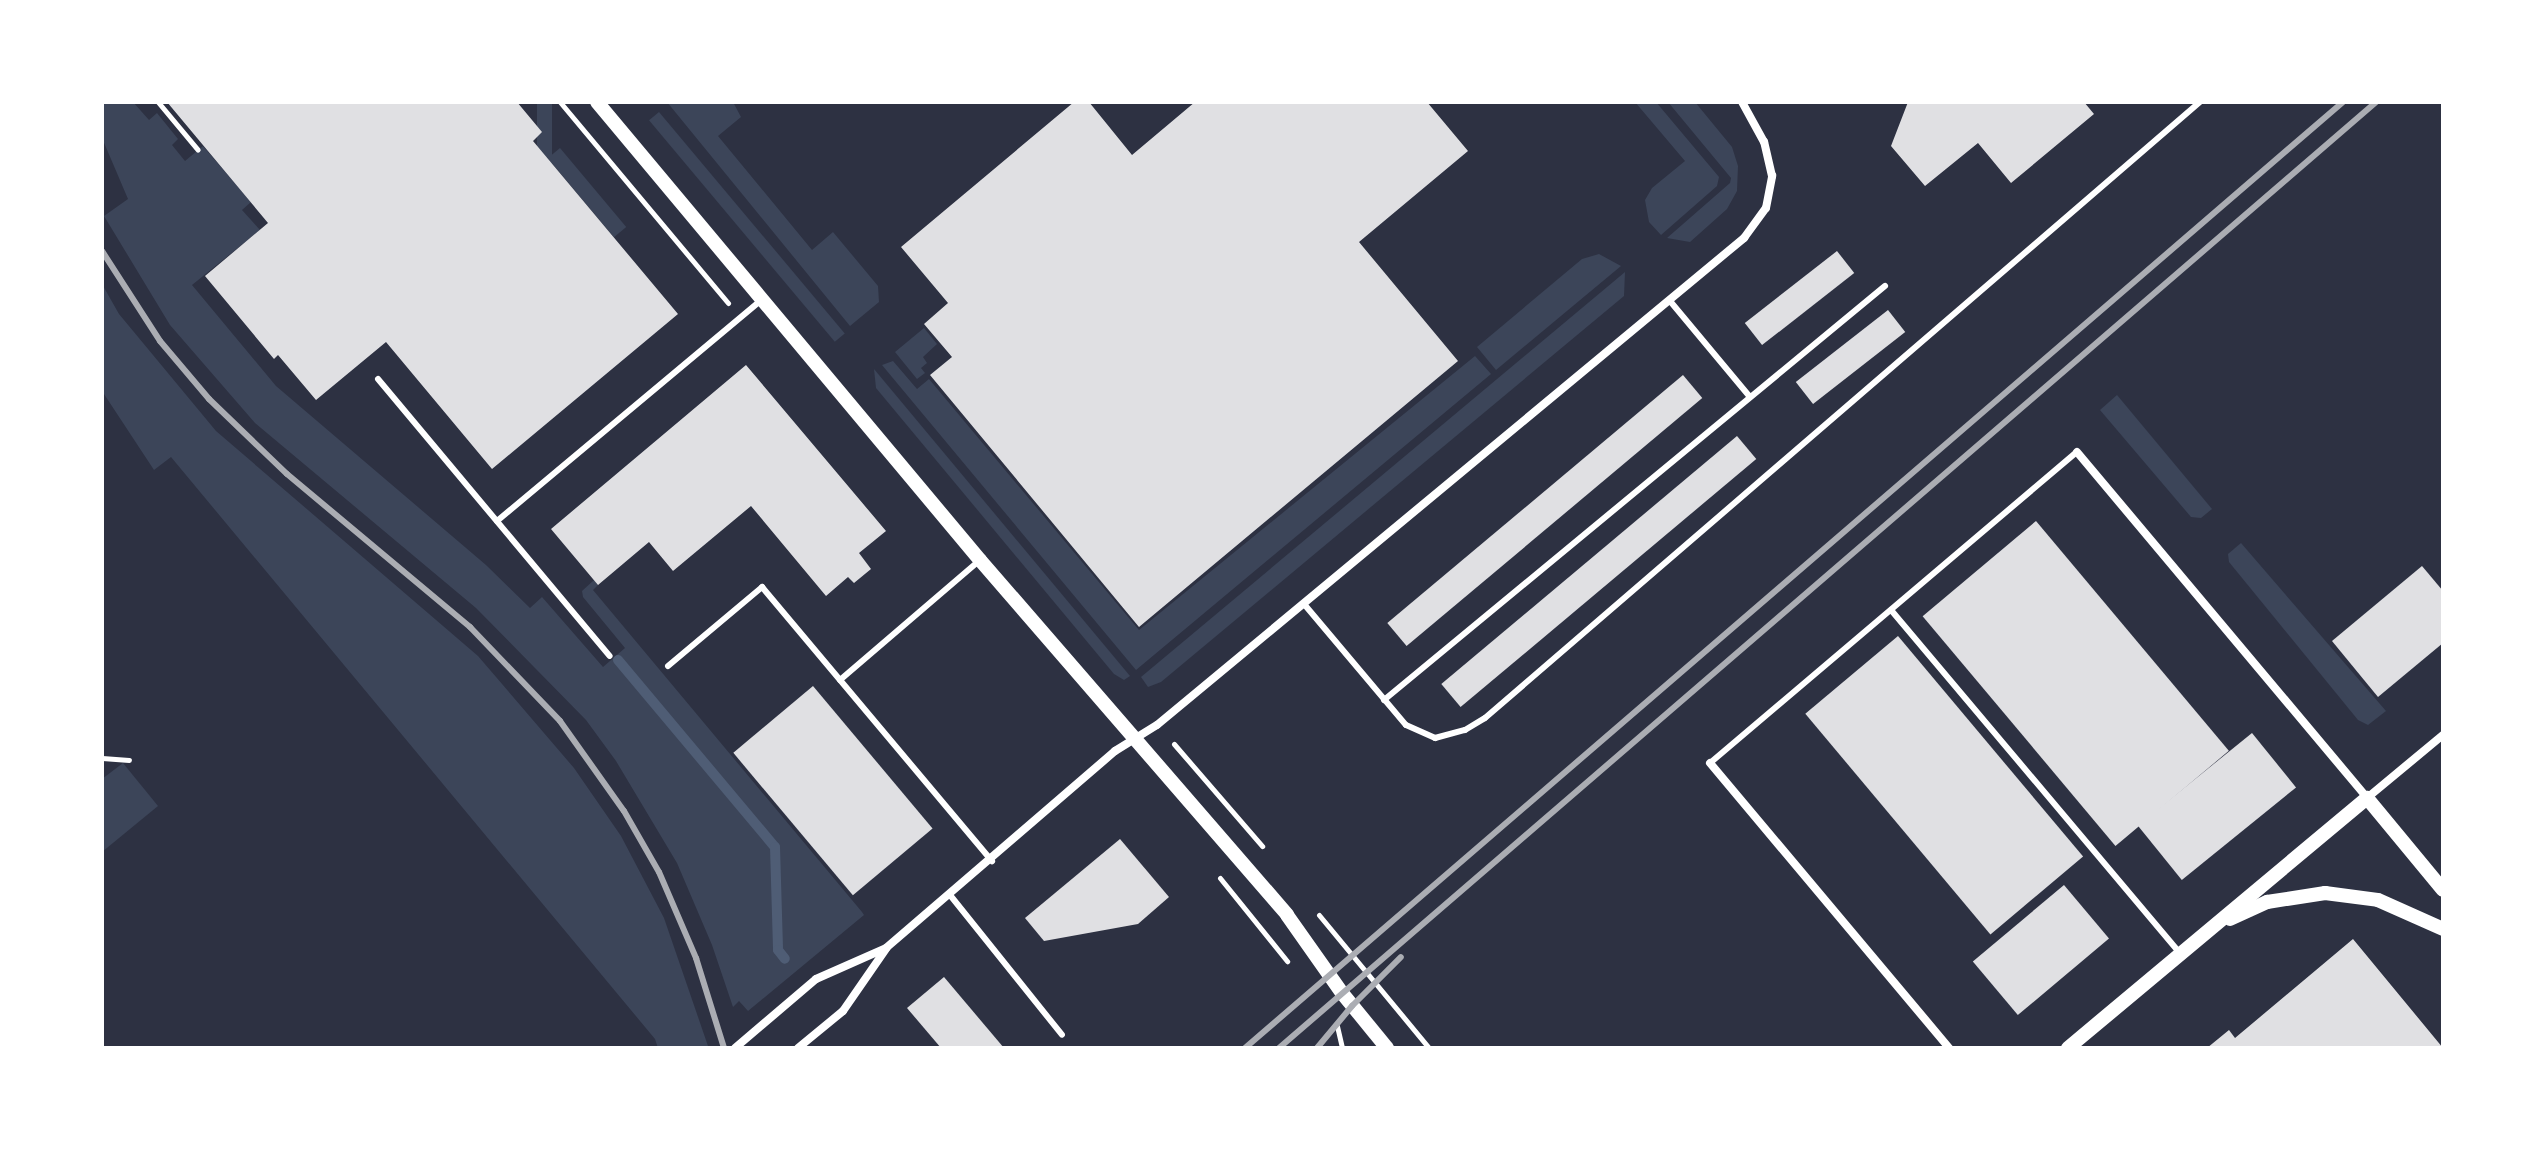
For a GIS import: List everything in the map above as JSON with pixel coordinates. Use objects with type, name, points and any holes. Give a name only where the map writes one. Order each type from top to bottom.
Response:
[{"type":"street","points":[[597,102],[980,560],[1287,915],[1342,993],[1387,1048]]},
{"type":"street","points":[[735,1048],[816,979],[886,948],[992,861],[1115,751],[1157,725],[1670,301],[1751,230],[1766,208],[1772,176],[1764,142],[1742,102]]},
{"type":"street","points":[[2077,452],[2443,890]]},
{"type":"street","points":[[2068,1048],[2443,735]]},
{"type":"street","points":[[1710,763],[1949,1048]]},
{"type":"street","points":[[2209,931],[2267,902],[2325,893],[2378,900],[2443,929]]},
{"type":"street","points":[[798,1048],[843,1011],[886,948]]},
{"type":"lane","points":[[1304,604],[1406,725],[1435,738],[1465,730],[1485,718],[2200,102]]},
{"type":"lane","points":[[1384,700],[1885,286]]},
{"type":"lane","points":[[497,521],[762,299]]},
{"type":"lane","points":[[1670,301],[1750,397]]},
{"type":"lane","points":[[378,379],[610,656]]},
{"type":"lane","points":[[1710,763],[2077,452]]},
{"type":"lane","points":[[840,680],[980,560]]},
{"type":"lane","points":[[668,666],[762,587],[992,861]]},
{"type":"lane","points":[[1891,610],[2181,954]]},
{"type":"lane","points":[[950,895],[1062,1035]]},
{"type":"path","points":[[158,102],[198,150]]},
{"type":"path","points":[[560,102],[726,300]]},
{"type":"path","points":[[102,758],[129,760]]},
{"type":"path","points":[[1216,873],[1292,967]]},
{"type":"path","points":[[1331,1016],[1342,1048]]},
{"type":"shaded area","points":[[102,102],[133,102],[149,120],[157,113],[178,139],[172,145],[185,161],[203,146],[251,202],[242,210],[260,230],[192,285],[276,386],[486,565],[530,608],[542,597],[603,667],[625,648],[583,597],[582,591],[594,580],[598,585],[593,590],[862,912],[864,915],[748,1011],[739,1001],[733,1007],[712,945],[677,863],[616,761],[586,720],[476,608],[255,423],[170,325],[104,216],[128,199],[102,138]]},
{"type":"shaded area","points":[[537,102],[552,102],[552,391],[537,391]]},
{"type":"shaded area","points":[[667,102],[733,102],[741,117],[718,136],[812,250],[833,232],[878,286],[879,302],[850,326]]},
{"type":"shaded area","points":[[1635,102],[1656,102],[1719,177],[1717,186],[1661,235],[1649,222],[1645,200],[1652,188],[1685,161]]},
{"type":"shaded area","points":[[1668,102],[1695,102],[1732,147],[1738,166],[1737,191],[1727,209],[1690,242],[1667,238],[1730,183],[1731,178]]},
{"type":"shaded area","points":[[659,112],[845,333],[835,342],[649,120]]},
{"type":"shaded area","points":[[560,148],[626,227],[614,237],[548,158]]},
{"type":"shaded area","points":[[1599,254],[1621,266],[1496,370],[1477,347],[1582,259]]},
{"type":"shaded area","points":[[1625,272],[1624,296],[1161,682],[1148,687],[1141,677]]},
{"type":"shaded area","points":[[102,284],[119,314],[216,431],[478,656],[574,768],[621,836],[664,918],[708,1046],[658,1048],[655,1039],[171,457],[154,470],[102,391]]},
{"type":"shaded area","points":[[924,328],[937,344],[923,357],[927,363],[921,368],[925,373],[917,379],[895,352]]},
{"type":"shaded area","points":[[1475,356],[1491,374],[1136,670],[882,365],[893,361],[917,389],[929,379],[1139,630]]},
{"type":"shaded area","points":[[874,369],[1130,676],[1124,680],[1114,674],[876,388]]},
{"type":"shaded area","points":[[2117,395],[2212,509],[2201,518],[2191,517],[2100,410]]},
{"type":"shaded area","points":[[2241,543],[2386,711],[2368,725],[2358,720],[2229,562],[2228,554]]},
{"type":"shaded area","points":[[123,763],[158,806],[102,852],[102,779]]},
{"type":"building","points":[[167,102],[517,102],[542,132],[533,141],[678,314],[492,469],[386,342],[316,400],[278,355],[274,359],[205,276],[268,223]]},
{"type":"building","points":[[1074,102],[1089,102],[1132,155],[1195,102],[1427,102],[1468,151],[1359,242],[1458,361],[1139,627],[930,375],[952,357],[924,324],[948,303],[901,247]]},
{"type":"building","points":[[1908,102],[2084,102],[2094,114],[2011,183],[1978,143],[1925,186],[1891,146]]},
{"type":"building","points":[[1837,251],[1854,273],[1762,345],[1745,323]]},
{"type":"building","points":[[1888,310],[1905,332],[1813,404],[1796,382]]},
{"type":"building","points":[[746,365],[886,531],[859,553],[871,569],[854,583],[848,577],[826,596],[751,506],[673,571],[649,542],[598,585],[551,529]]},
{"type":"building","points":[[1683,375],[1702,398],[1407,646],[1387,623]]},
{"type":"building","points":[[1737,436],[1756,459],[1461,707],[1441,684]]},
{"type":"building","points":[[2036,521],[2229,751],[2115,846],[1923,616]]},
{"type":"building","points":[[2422,566],[2443,591],[2443,643],[2378,697],[2332,641]]},
{"type":"building","points":[[1898,636],[2083,857],[1990,934],[1805,714]]},
{"type":"building","points":[[813,686],[933,828],[853,895],[733,753]]},
{"type":"building","points":[[2252,733],[2296,787],[2182,880],[2138,826]]},
{"type":"building","points":[[1120,839],[1169,897],[1138,924],[1044,941],[1025,918]]},
{"type":"building","points":[[2064,885],[2109,939],[2018,1015],[1973,961]]},
{"type":"building","points":[[2353,939],[2443,1048],[2207,1048],[2229,1030],[2235,1038]]},
{"type":"building","points":[[944,977],[1004,1048],[941,1048],[907,1008]]},
{"type":"waterway","points":[[618,660],[775,847],[778,950],[785,959]]},
{"type":"railway","points":[[1245,1048],[2343,102]]},
{"type":"railway","points":[[1279,1048],[2376,102]]},
{"type":"railway","points":[[102,251],[160,341],[209,399],[287,474],[470,627],[560,721],[624,811],[659,872],[696,958],[724,1048]]},
{"type":"railway","points":[[1317,1048],[1352,1006],[1401,957]]}]
